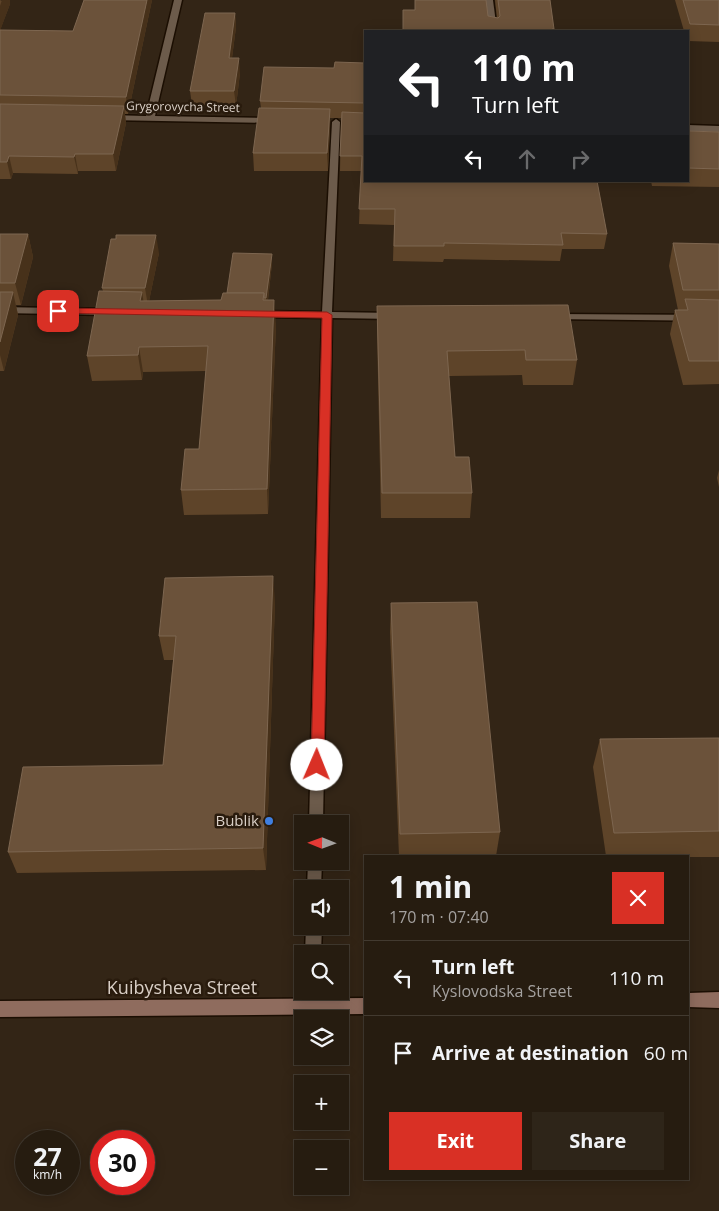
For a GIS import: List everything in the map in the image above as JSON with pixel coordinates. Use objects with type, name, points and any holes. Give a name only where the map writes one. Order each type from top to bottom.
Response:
[{"type":"main road","points":[[689,1000],[719,1000]]},
{"type":"main road","name":"Kuibysheva Street","points":[[0,1009],[364,1006]]},
{"type":"street","points":[[150,119],[178,0]]},
{"type":"street","points":[[489,0],[493,30]]},
{"type":"street","name":"Grygorovycha Street","points":[[100,118],[287,121]]},
{"type":"street","points":[[316,815],[327,315],[336,122]]},
{"type":"street","points":[[689,128],[719,129]]},
{"type":"street","points":[[0,310],[119,312]]},
{"type":"street","points":[[248,314],[406,316]]},
{"type":"street","points":[[543,317],[719,318]]},
{"type":"street","points":[[312,1000],[312,1007]]},
{"type":"building","points":[[84,0],[147,0],[126,97],[0,95],[0,30],[73,31]]},
{"type":"building","points":[[415,0],[486,0],[488,16],[498,18],[500,16],[498,0],[550,0],[554,29],[403,30],[403,10],[415,10]]},
{"type":"building","points":[[683,0],[719,0],[719,25],[690,24]]},
{"type":"building","points":[[205,13],[235,13],[229,58],[239,58],[234,91],[190,91]]},
{"type":"building","points":[[335,62],[364,63],[364,103],[260,101],[264,67],[334,68]]},
{"type":"building","points":[[0,104],[124,106],[113,154],[75,154],[74,157],[9,156],[7,162],[0,162]]},
{"type":"building","points":[[259,108],[330,109],[327,153],[253,153]]},
{"type":"building","points":[[342,112],[364,113],[364,182],[597,182],[607,234],[561,233],[563,245],[444,243],[444,246],[394,246],[395,209],[359,209],[362,156],[340,156]]},
{"type":"building","points":[[689,131],[719,132],[719,169],[689,168]]},
{"type":"building","points":[[0,234],[28,234],[15,283],[0,283]]},
{"type":"building","points":[[116,235],[156,235],[145,288],[102,288],[111,239],[116,239]]},
{"type":"building","points":[[673,243],[719,244],[719,290],[683,290]]},
{"type":"building","points":[[233,253],[272,254],[266,298],[264,298],[264,293],[227,293]]},
{"type":"building","points":[[99,291],[142,292],[140,301],[221,300],[223,293],[264,293],[263,300],[274,300],[267,489],[181,490],[185,449],[199,449],[208,346],[139,347],[138,355],[87,356]]},
{"type":"building","points":[[0,292],[13,292],[0,342]]},
{"type":"building","points":[[685,299],[719,300],[719,361],[689,361],[675,310],[688,310]]},
{"type":"building","points":[[568,305],[577,360],[526,360],[525,350],[447,351],[455,457],[469,457],[472,493],[382,493],[377,306]]},
{"type":"building","points":[[273,576],[263,848],[8,852],[23,767],[163,765],[176,636],[159,636],[165,578]]},
{"type":"building","points":[[477,602],[500,832],[400,834],[391,603]]},
{"type":"building","points":[[719,738],[719,831],[614,833],[600,739]]},
{"type":"place","name":"Bublik","points":[[269,821]]},
{"type":"route","points":[[58,311],[327,315],[317,765]]}]
